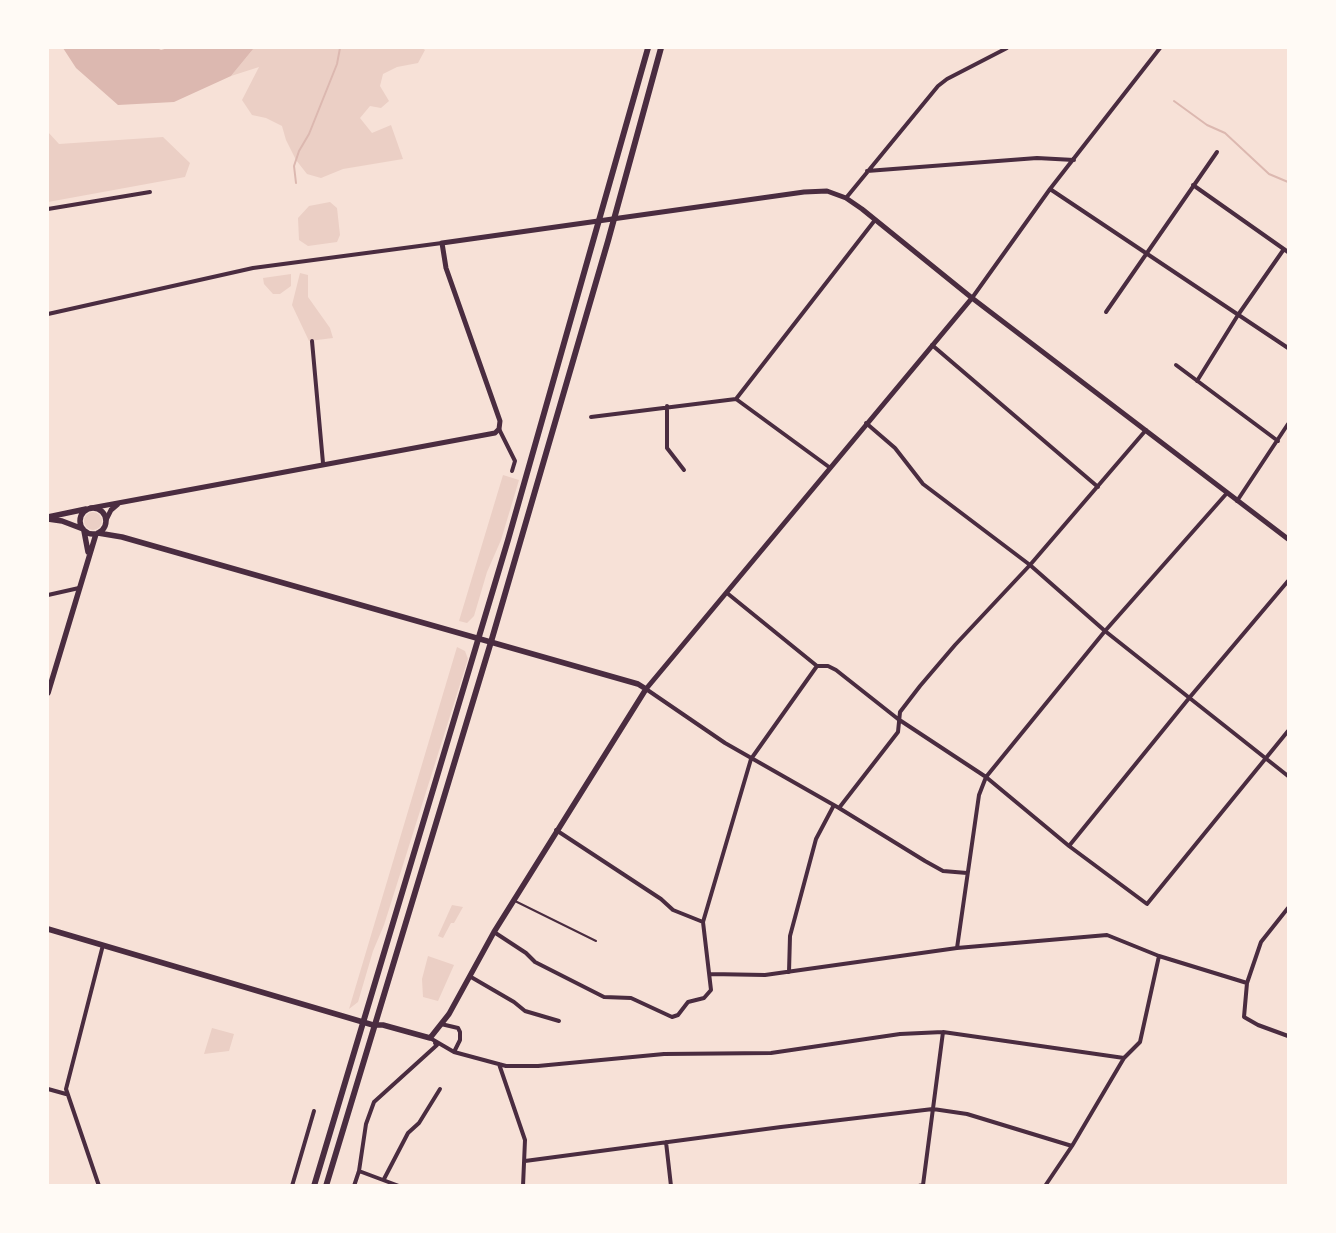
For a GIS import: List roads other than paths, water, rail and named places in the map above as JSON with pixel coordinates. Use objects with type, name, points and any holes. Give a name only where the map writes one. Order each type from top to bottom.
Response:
[{"type":"main road","points":[[314,1186],[478,638],[648,48]]},
{"type":"main road","points":[[326,1186],[373,1025],[491,642],[614,218],[661,48]]},
{"type":"main road","points":[[48,518],[91,508],[100,510],[113,532],[122,537]]},
{"type":"main road","points":[[88,560],[84,530],[81,524],[82,515],[91,508]]},
{"type":"main road","points":[[48,518],[62,521],[84,530],[122,537],[478,638],[638,684],[646,688],[513,900],[471,977],[442,1024],[430,1038],[383,1025],[362,1022],[48,929]]},
{"type":"main road","points":[[48,689],[97,533],[103,530],[106,521]]},
{"type":"street","points":[[846,198],[947,79],[1007,48]]},
{"type":"street","points":[[967,873],[943,871],[834,805],[751,759],[646,688],[972,298],[1050,189],[1160,48]]},
{"type":"street","points":[[1106,312],[1217,152]]},
{"type":"street","points":[[867,171],[1038,158],[1074,160]]},
{"type":"street","points":[[1193,185],[1288,252]]},
{"type":"street","points":[[1050,189],[1288,348]]},
{"type":"street","points":[[48,314],[253,268],[442,243],[600,219],[830,191],[846,198],[875,220],[972,298],[1288,539]]},
{"type":"street","points":[[48,209],[150,192]]},
{"type":"street","points":[[736,398],[875,220]]},
{"type":"street","points":[[442,243],[446,268],[500,421],[499,430],[515,461],[512,471]]},
{"type":"street","points":[[1197,381],[1238,316],[1284,249]]},
{"type":"street","points":[[312,341],[323,463]]},
{"type":"street","points":[[932,345],[1098,487]]},
{"type":"street","points":[[1176,366],[1278,441]]},
{"type":"street","points":[[591,417],[736,398],[829,467]]},
{"type":"street","points":[[667,406],[668,448],[684,470]]},
{"type":"street","points":[[866,423],[895,448],[923,484],[1030,565],[1105,631],[1288,776]]},
{"type":"street","points":[[1237,500],[1288,424]]},
{"type":"street","points":[[91,508],[323,463],[494,434],[499,430]]},
{"type":"street","points":[[839,808],[898,732],[900,712],[955,645],[1030,565],[1146,430]]},
{"type":"street","points":[[957,948],[979,795],[986,777],[1105,631],[1227,493]]},
{"type":"street","points":[[106,521],[113,507],[123,502]]},
{"type":"street","points":[[1069,846],[1190,697],[1288,581]]},
{"type":"street","points":[[48,595],[79,588]]},
{"type":"street","points":[[727,593],[817,666],[828,666],[836,670],[898,719],[986,777],[1069,846],[1147,904],[1288,731]]},
{"type":"street","points":[[494,932],[526,953],[535,962],[604,997],[631,998],[672,1017],[678,1015],[688,1002],[704,998],[711,990],[704,922],[751,759],[817,666]]},
{"type":"street","points":[[788,972],[790,936],[816,839],[834,805]]},
{"type":"street","points":[[556,830],[661,899],[673,910],[704,922]]},
{"type":"street","points":[[1288,908],[1261,942],[1247,983],[1244,1016],[1258,1025],[1288,1036]]},
{"type":"street","points":[[710,974],[765,975],[957,948],[1107,935],[1159,956],[1247,983]]},
{"type":"street","points":[[99,1186],[66,1094],[103,945]]},
{"type":"street","points":[[1045,1186],[1072,1146],[1124,1058],[1140,1042],[1159,956]]},
{"type":"street","points":[[471,977],[514,1002],[525,1012],[559,1021]]},
{"type":"street","points":[[442,1024],[458,1028],[460,1032],[460,1040],[454,1052]]},
{"type":"street","points":[[430,1038],[454,1052],[498,1064],[538,1066],[664,1054],[771,1053],[900,1034],[943,1032],[1124,1058]]},
{"type":"street","points":[[922,1185],[943,1032]]},
{"type":"street","points":[[354,1186],[359,1171],[366,1124],[374,1102],[437,1045],[430,1038]]},
{"type":"street","points":[[498,1064],[525,1140],[523,1186]]},
{"type":"street","points":[[48,1089],[66,1094]]},
{"type":"street","points":[[384,1179],[408,1133],[419,1123],[440,1090]]},
{"type":"street","points":[[525,1161],[933,1109],[967,1114],[1072,1146]]},
{"type":"street","points":[[292,1186],[314,1111]]},
{"type":"street","points":[[666,1142],[671,1186]]},
{"type":"street","points":[[359,1171],[399,1186]]},
{"type":"lane","points":[[513,900],[596,941]]},
{"type":"waterway","points":[[296,183],[294,166],[337,64],[340,48]]},
{"type":"waterway","points":[[1174,101],[1207,125],[1225,133],[1269,174],[1288,182]]}]
